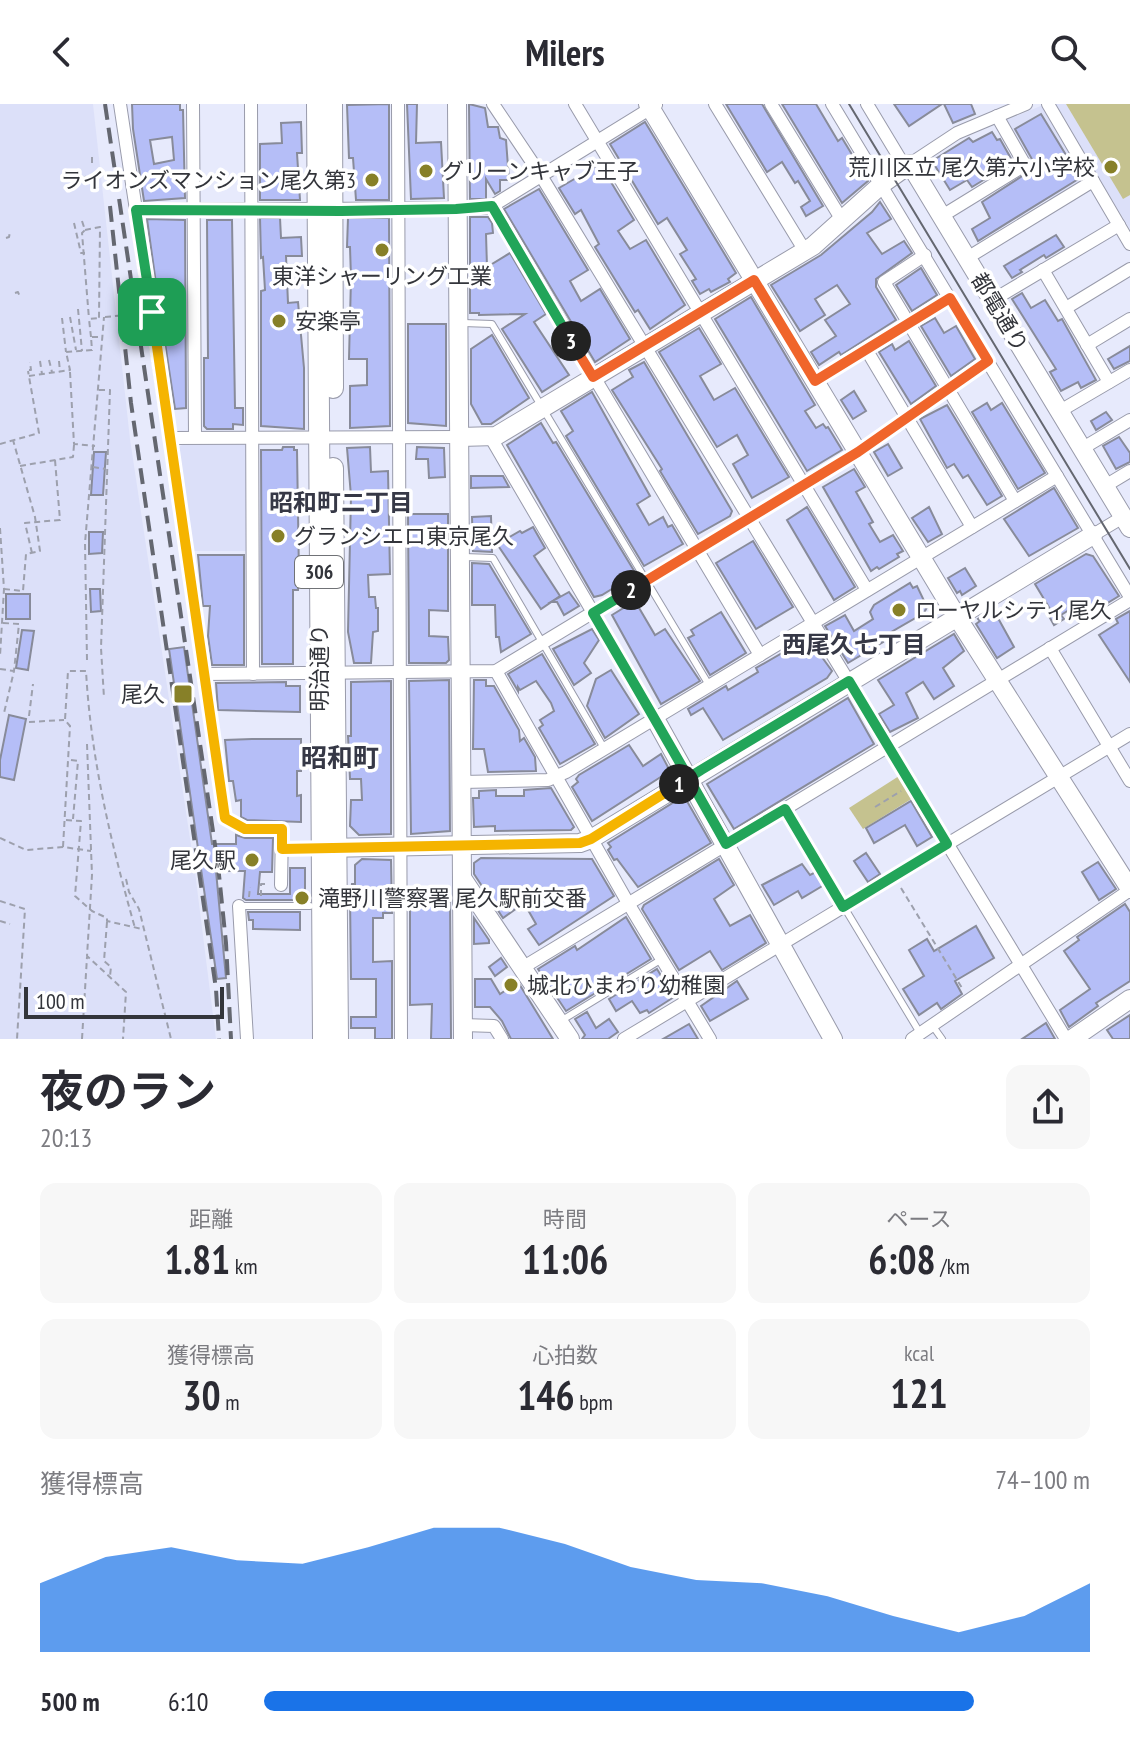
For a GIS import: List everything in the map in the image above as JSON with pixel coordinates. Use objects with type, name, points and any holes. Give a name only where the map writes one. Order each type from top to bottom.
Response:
[{"type":"main road","name":"明治通り","points":[[317,104],[325,211]]},
{"type":"main road","name":"明治通り","points":[[332,104],[325,211],[327,674],[338,1039]]},
{"type":"main road","name":"明治通り","points":[[323,1039],[330,848]]},
{"type":"street","points":[[120,104],[225,818],[245,829],[282,829],[281,885]]},
{"type":"street","points":[[193,104],[195,436]]},
{"type":"street","points":[[251,104],[253,674]]},
{"type":"street","points":[[398,104],[401,1039]]},
{"type":"street","points":[[457,104],[463,1032],[494,1026],[502,1039]]},
{"type":"street","points":[[493,104],[540,174],[1020,965],[1069,1039],[1130,999]]},
{"type":"street","points":[[575,104],[867,590]]},
{"type":"street","points":[[715,104],[805,251]]},
{"type":"street","points":[[771,104],[842,220]]},
{"type":"street","name":"都電通り","points":[[832,104],[1130,598]]},
{"type":"street","name":"都電通り","points":[[867,104],[942,216],[1128,523]]},
{"type":"street","points":[[170,438],[491,438],[805,251],[882,184],[957,133],[1026,104]]},
{"type":"street","points":[[1048,104],[1130,244]]},
{"type":"street","points":[[136,210],[325,211],[492,206],[652,105],[957,617],[1130,890],[916,1036]]},
{"type":"street","points":[[942,216],[1025,165],[997,116]]},
{"type":"street","points":[[967,258],[1093,181]]},
{"type":"street","points":[[492,206],[760,655]]},
{"type":"street","points":[[993,300],[1119,225]]},
{"type":"street","points":[[925,255],[884,282],[1015,501]]},
{"type":"street","points":[[1066,308],[1130,269]]},
{"type":"street","points":[[1043,270],[1109,382]]},
{"type":"street","points":[[815,381],[950,298]]},
{"type":"street","points":[[1087,345],[1130,319]]},
{"type":"street","points":[[866,349],[972,527]]},
{"type":"street","points":[[205,674],[496,671],[858,452],[988,361]]},
{"type":"street","points":[[1060,411],[1130,370]]},
{"type":"street","points":[[1083,448],[1130,420]]},
{"type":"street","points":[[491,438],[689,778],[833,1039]]},
{"type":"street","points":[[1105,486],[1130,471]]},
{"type":"street","points":[[462,782],[548,780],[556,777],[656,721],[709,685],[1057,476]]},
{"type":"street","points":[[282,849],[580,843],[591,839],[1093,535],[1128,523]]},
{"type":"street","points":[[522,968],[1130,598]]},
{"type":"street","points":[[1050,648],[1130,781]]},
{"type":"street","points":[[496,671],[628,903],[710,1039]]},
{"type":"street","points":[[624,1039],[1130,734]]},
{"type":"street","points":[[462,878],[570,1039]]},
{"type":"street","points":[[239,906],[247,1039]]},
{"type":"lane","points":[[459,323],[492,324],[709,685]]},
{"type":"lane","points":[[461,557],[493,558],[604,749]]},
{"type":"lane","points":[[785,809],[916,1036]]},
{"type":"lane","points":[[239,906],[310,906]]},
{"type":"lane","points":[[559,1022],[662,959]]},
{"type":"lane","points":[[932,1025],[942,1039]]},
{"type":"path","points":[[92,157],[92,163]]},
{"type":"path","points":[[85,176],[87,184]]},
{"type":"path","points":[[66,352],[92,350],[82,221]]},
{"type":"path","points":[[74,223],[81,253],[85,253]]},
{"type":"path","points":[[85,230],[100,227],[99,318]]},
{"type":"path","points":[[6,238],[10,232]]},
{"type":"path","points":[[15,293],[18,292],[20,297]]},
{"type":"path","points":[[78,309],[82,351]]},
{"type":"path","points":[[89,319],[152,312]]},
{"type":"path","points":[[70,317],[76,351]]},
{"type":"path","points":[[87,660],[85,543],[104,317]]},
{"type":"path","points":[[20,466],[73,457],[70,370],[62,318]]},
{"type":"path","points":[[91,337],[104,337]]},
{"type":"path","points":[[49,360],[52,373]]},
{"type":"path","points":[[40,361],[42,374]]},
{"type":"path","points":[[59,361],[60,372]]},
{"type":"path","points":[[0,444],[39,433],[28,371],[31,370],[30,362]]},
{"type":"path","points":[[29,376],[70,370]]},
{"type":"path","points":[[98,390],[110,390],[101,648],[104,698]]},
{"type":"path","points":[[4,589],[23,591],[26,554],[40,551],[24,472],[13,440]]},
{"type":"path","points":[[74,444],[94,446]]},
{"type":"path","points":[[32,553],[25,523],[60,520],[55,460]]},
{"type":"path","points":[[91,467],[107,469]]},
{"type":"path","points":[[0,528],[4,589],[0,656]]},
{"type":"path","points":[[2,623],[19,624],[14,671],[4,713]]},
{"type":"path","points":[[0,669],[14,671]]},
{"type":"path","points":[[63,847],[70,726],[65,720],[68,671],[86,671],[100,794],[135,928]]},
{"type":"path","points":[[29,716],[33,684]]},
{"type":"path","points":[[29,722],[65,720]]},
{"type":"path","points":[[82,1039],[91,911],[87,744]]},
{"type":"path","points":[[69,760],[78,761],[73,820]]},
{"type":"path","points":[[875,807],[911,784]]},
{"type":"path","points":[[65,820],[81,821],[75,896],[91,911],[107,918],[104,961],[111,967],[110,977]]},
{"type":"path","points":[[0,838],[26,850],[63,847],[91,851]]},
{"type":"path","points":[[894,876],[969,1000]]},
{"type":"path","points":[[126,879],[129,892],[139,909],[171,1039]]},
{"type":"path","points":[[260,906],[261,884],[281,885]]},
{"type":"path","points":[[127,898],[129,892]]},
{"type":"path","points":[[0,901],[25,909],[17,1039]]},
{"type":"path","points":[[0,921],[10,924]]},
{"type":"path","points":[[107,921],[142,929]]},
{"type":"path","points":[[87,956],[126,992],[123,1039]]},
{"type":"shaded area","points":[[0,104],[93,104],[130,439],[195,872],[216,1039],[0,1039]]},
{"type":"shaded area","name":"荒川区立 尾久第六小学校","points":[[1053,104],[1130,104],[1130,229]]},
{"type":"shaded area","name":"荒川区立 尾久第六小学校","points":[[1066,104],[1130,104],[1130,195],[1123,199]]},
{"type":"shaded area","points":[[1043,105],[1086,177],[1085,182],[1051,202],[1002,122]]},
{"type":"shaded area","points":[[248,444],[247,551],[193,551],[178,448],[182,445]]},
{"type":"shaded area","points":[[899,776],[913,798],[863,829],[849,808]]},
{"type":"building","points":[[132,104],[180,104],[180,110],[183,110],[185,198],[144,201]],"holes":[[[172,137],[174,160],[154,164],[150,140]]]},
{"type":"building","points":[[389,104],[389,200],[356,200],[353,158],[349,158],[347,105]]},
{"type":"building","name":"グリーンキャブ王子","points":[[407,104],[417,104],[416,143],[441,142],[444,198],[411,199]]},
{"type":"building","points":[[469,104],[485,108],[488,127],[498,127],[500,138],[506,140],[509,180],[500,180],[500,191],[495,194],[486,179],[486,199],[470,199]]},
{"type":"building","points":[[726,104],[762,104],[823,206],[806,216],[801,207],[810,201],[798,181],[795,183],[782,162],[767,172]]},
{"type":"building","points":[[782,104],[816,104],[838,141],[842,138],[868,181],[842,203]]},
{"type":"building","points":[[894,104],[942,104],[909,126]]},
{"type":"building","points":[[944,104],[971,104],[975,114],[953,123]]},
{"type":"building","points":[[1041,114],[1080,178],[978,241],[972,229],[990,218],[982,202],[1033,169],[1033,161],[1015,129]]},
{"type":"building","points":[[301,122],[302,153],[297,153],[300,200],[260,200],[260,144],[282,143],[281,123]]},
{"type":"building","points":[[645,122],[736,273],[728,279],[730,282],[711,292],[709,289],[700,294],[692,281],[696,279],[680,254],[687,250],[667,218],[658,224],[610,144]]},
{"type":"building","points":[[992,132],[997,140],[1000,139],[1013,162],[972,187],[967,180],[950,190],[932,161],[969,138],[973,142]]},
{"type":"building","points":[[600,164],[634,220],[618,231],[630,249],[646,240],[685,305],[650,329],[638,310],[635,312],[595,247],[599,244],[581,210],[575,214],[559,188]]},
{"type":"building","points":[[539,189],[588,270],[570,281],[581,301],[600,289],[630,339],[595,362],[504,209]]},
{"type":"building","points":[[880,202],[891,219],[867,233],[882,254],[904,241],[912,253],[876,279],[876,287],[896,320],[841,355],[839,352],[819,365],[811,352],[836,336],[825,320],[850,304],[837,285],[815,299],[825,315],[800,331],[771,285],[821,255]]},
{"type":"building","points":[[470,217],[488,217],[492,223],[493,233],[486,234],[487,267],[510,253],[546,314],[534,322],[569,375],[542,392],[502,329],[525,314],[470,313]]},
{"type":"building","points":[[260,218],[280,218],[281,238],[301,237],[302,256],[286,256],[288,303],[298,302],[304,368],[304,429],[261,426],[261,291],[265,290]]},
{"type":"building","points":[[348,218],[389,218],[390,426],[350,428],[350,386],[367,385],[367,359],[349,359],[351,278],[350,247],[347,247]]},
{"type":"building","points":[[147,219],[185,220],[186,408],[175,409],[165,343],[168,305],[159,305]]},
{"type":"building","points":[[207,220],[232,220],[235,408],[243,408],[243,425],[233,424],[233,429],[207,429],[204,426],[204,358],[208,358]]},
{"type":"building","points":[[1056,235],[1064,247],[1046,258],[1044,255],[1012,278],[1004,266]]},
{"type":"building","points":[[921,268],[937,295],[912,311],[896,285]]},
{"type":"building","points":[[1022,293],[1031,308],[1045,300],[1058,321],[1062,319],[1096,380],[1081,388],[1078,382],[1061,391],[1050,372],[1056,369],[1012,299]]},
{"type":"building","points":[[751,297],[815,405],[805,411],[816,428],[823,424],[828,427],[842,450],[807,471],[715,319]]},
{"type":"building","points":[[935,318],[944,333],[956,326],[975,359],[951,376],[921,326]]},
{"type":"building","points":[[408,324],[446,324],[446,426],[408,423]]},
{"type":"building","points":[[699,328],[721,364],[700,376],[714,400],[735,388],[789,477],[752,498],[733,464],[748,455],[737,435],[717,447],[659,352]]},
{"type":"building","points":[[492,335],[529,398],[491,424],[482,424],[471,404],[471,349]]},
{"type":"building","points":[[909,341],[936,386],[911,404],[879,352],[892,344],[895,350]]},
{"type":"building","points":[[1130,346],[1130,361],[1114,369],[1108,359]]},
{"type":"building","points":[[644,362],[732,511],[730,516],[698,534],[660,471],[662,469],[612,390],[633,377],[629,370]]},
{"type":"building","points":[[854,391],[866,411],[853,419],[841,400]]},
{"type":"building","points":[[592,392],[650,496],[637,504],[649,525],[663,517],[668,527],[672,525],[683,544],[644,566],[566,436],[573,431],[561,411]]},
{"type":"building","points":[[987,403],[991,410],[1002,403],[1045,473],[1018,489],[972,412]]},
{"type":"building","points":[[947,405],[1002,496],[987,505],[968,475],[963,478],[954,464],[947,468],[920,419]]},
{"type":"building","points":[[1106,412],[1112,420],[1096,430],[1091,421]]},
{"type":"building","points":[[541,423],[553,443],[556,442],[636,574],[602,595],[594,597],[507,445]]},
{"type":"building","points":[[1119,437],[1130,453],[1130,462],[1116,469],[1103,446]]},
{"type":"building","points":[[888,444],[902,468],[888,476],[874,452]]},
{"type":"building","points":[[283,447],[297,450],[299,576],[298,590],[293,590],[293,664],[262,664],[261,450],[282,450]]},
{"type":"building","points":[[370,447],[371,472],[388,471],[390,574],[368,575],[369,597],[375,597],[378,608],[378,631],[373,632],[371,663],[354,663],[348,632],[351,496],[347,448]]},
{"type":"building","points":[[417,447],[444,448],[445,477],[429,478],[428,459],[416,459]]},
{"type":"building","points":[[94,452],[106,452],[103,495],[91,495]]},
{"type":"building","points":[[854,469],[865,487],[856,492],[873,522],[869,524],[880,542],[893,535],[903,551],[897,554],[899,557],[871,571],[823,487]]},
{"type":"building","points":[[471,476],[503,476],[509,487],[471,488]]},
{"type":"building","points":[[1054,488],[1078,528],[1029,556],[1004,519]]},
{"type":"building","points":[[807,507],[855,587],[834,600],[787,520]]},
{"type":"building","points":[[929,507],[942,534],[928,542],[912,518]]},
{"type":"building","points":[[408,514],[448,514],[448,611],[429,610],[429,636],[448,637],[449,660],[446,663],[409,663]]},
{"type":"building","points":[[491,516],[492,552],[473,551],[472,517]]},
{"type":"building","points":[[533,527],[545,548],[534,556],[560,596],[541,609],[497,544]]},
{"type":"building","points":[[89,532],[103,532],[102,553],[89,554]]},
{"type":"building","points":[[753,541],[793,607],[756,629],[716,563]]},
{"type":"building","points":[[1086,554],[1093,556],[1119,596],[1086,616],[1079,604],[1061,615],[1064,619],[1054,625],[1046,611],[1050,609],[1035,584]]},
{"type":"building","points":[[198,555],[244,555],[244,665],[212,665],[208,636],[210,606],[203,606]]},
{"type":"building","points":[[472,563],[489,564],[531,634],[501,652],[499,637],[496,637],[495,605],[472,605]]},
{"type":"building","points":[[965,568],[976,586],[962,595],[960,591],[957,593],[948,578]]},
{"type":"building","points":[[910,583],[913,588],[917,586],[927,607],[924,613],[881,638],[883,642],[848,663],[825,626],[845,615],[854,631],[873,619],[870,612],[874,605]]},
{"type":"building","points":[[90,589],[100,589],[101,611],[91,612]]},
{"type":"building","points":[[569,592],[579,606],[564,615],[557,602],[551,602]]},
{"type":"building","points":[[6,594],[30,594],[30,619],[6,619]]},
{"type":"building","points":[[635,601],[655,635],[665,629],[700,681],[661,704],[612,615]]},
{"type":"building","points":[[993,609],[1014,647],[997,658],[976,624],[980,621],[978,619]]},
{"type":"building","points":[[1130,611],[1130,682],[1099,635]]},
{"type":"building","points":[[721,612],[746,653],[710,675],[688,638],[694,635],[691,630]]},
{"type":"building","points":[[592,629],[599,640],[584,663],[591,673],[574,685],[553,649]]},
{"type":"building","points":[[22,630],[34,631],[28,670],[16,668]]},
{"type":"building","points":[[954,634],[964,651],[943,668],[954,686],[934,699],[923,682],[906,693],[918,718],[890,732],[879,714],[894,705],[878,680]]},
{"type":"building","points":[[808,638],[832,671],[827,678],[723,740],[703,708],[691,715],[688,709],[726,686],[728,690],[758,672],[756,668]]},
{"type":"building","points":[[184,647],[212,844],[236,844],[236,835],[273,838],[272,872],[260,872],[258,894],[290,894],[290,868],[305,868],[305,900],[246,900],[243,898],[245,871],[216,871],[226,978],[217,979],[169,649]]},
{"type":"building","points":[[542,654],[595,744],[560,764],[539,728],[543,725],[540,720],[554,711],[551,703],[536,681],[520,690],[518,687],[518,691],[508,674]]},
{"type":"building","points":[[611,670],[639,714],[605,738],[587,706],[596,679]]},
{"type":"building","points":[[449,680],[450,831],[411,834],[409,681]]},
{"type":"building","points":[[474,680],[486,680],[486,686],[494,686],[519,730],[520,741],[524,738],[535,757],[536,771],[488,772],[484,749],[473,749]]},
{"type":"building","points":[[391,681],[391,834],[359,835],[350,826],[351,800],[362,800],[361,779],[350,779],[348,736],[351,736],[351,682]]},
{"type":"building","points":[[286,682],[286,686],[300,686],[300,712],[218,710],[216,683]]},
{"type":"building","points":[[848,698],[874,744],[734,829],[707,784]]},
{"type":"building","points":[[9,715],[26,719],[14,780],[0,777],[0,760]]},
{"type":"building","points":[[301,739],[297,796],[301,795],[301,822],[247,820],[241,817],[241,800],[236,801],[233,781],[229,781],[225,740]]},
{"type":"building","points":[[629,745],[643,766],[661,754],[670,771],[592,821],[572,787],[578,782],[576,779],[579,775]]},
{"type":"building","points":[[551,788],[574,827],[571,830],[495,831],[495,826],[474,827],[473,798],[479,798],[479,791],[496,790],[496,796],[524,796],[524,790]]},
{"type":"building","points":[[684,796],[711,843],[638,887],[617,859],[614,860],[608,843]]},
{"type":"building","points":[[911,801],[932,837],[917,846],[905,825],[874,843],[866,828]]},
{"type":"building","points":[[866,853],[880,874],[868,882],[854,861]]},
{"type":"building","points":[[481,858],[592,859],[614,896],[539,945],[528,929],[536,924],[524,903],[503,918],[474,874],[474,863]]},
{"type":"building","points":[[362,859],[391,860],[392,913],[383,913],[383,918],[373,918],[373,962],[392,961],[392,1039],[375,1039],[375,1028],[351,1028],[351,1017],[376,1017],[376,979],[351,979],[350,897],[352,884],[355,884],[355,865]]},
{"type":"building","points":[[719,859],[734,885],[714,899],[730,926],[750,915],[766,943],[722,970],[710,951],[679,970],[642,909]]},
{"type":"building","points":[[1098,862],[1116,889],[1099,900],[1082,872]]},
{"type":"building","points":[[802,864],[810,875],[816,872],[824,885],[802,898],[798,891],[774,905],[762,885]]},
{"type":"building","points":[[410,895],[450,895],[451,1039],[431,1039],[432,1004],[410,1005]]},
{"type":"building","points":[[1125,904],[1130,912],[1130,981],[1096,1003],[1098,1006],[1069,1027],[1060,1010],[1090,989],[1064,951],[1079,940],[1077,937]]},
{"type":"building","points":[[248,912],[300,912],[300,930],[253,929],[253,920],[249,920]]},
{"type":"building","points":[[626,917],[651,959],[566,1011],[538,969],[575,946],[577,950]]},
{"type":"building","points":[[474,918],[489,940],[489,943],[474,944]]},
{"type":"building","points":[[976,926],[994,958],[955,981],[962,994],[941,1009],[937,1003],[919,1015],[903,989],[924,976],[909,950],[927,939],[934,951]]},
{"type":"building","points":[[501,958],[507,967],[495,976],[489,967]]},
{"type":"building","points":[[657,969],[674,997],[649,1013],[647,1010],[640,1013],[632,1001],[616,1011],[609,999]]},
{"type":"building","points":[[475,979],[491,979],[500,994],[518,982],[553,1039],[511,1039],[490,1007],[475,1007]]},
{"type":"building","points":[[737,981],[748,999],[710,1021],[701,1006]]},
{"type":"building","points":[[587,1012],[596,1028],[609,1019],[618,1032],[608,1039],[582,1039],[585,1035],[575,1019]]},
{"type":"building","points":[[1130,1015],[1130,1039],[1113,1039],[1107,1030]]},
{"type":"building","points":[[1046,1023],[1055,1039],[1022,1039]]},
{"type":"building","points":[[689,1024],[698,1039],[663,1039]]},
{"type":"tram line","points":[[849,104],[1130,569]]},
{"type":"railway","points":[[105,104],[218,865],[231,1039]]},
{"type":"railway","points":[[110,206],[131,403],[216,989],[219,1039]]},
{"type":"place","name":"荒川区立 尾久第六小学校","points":[[1111,167]]},
{"type":"place","name":"グリーンキャブ王子","points":[[426,171]]},
{"type":"place","name":"ライオンズマンション尾久第3","points":[[372,180]]},
{"type":"place","name":"東洋シャーリング工業","points":[[382,250]]},
{"type":"place","name":"安楽亭","points":[[279,321]]},
{"type":"place","name":"グランシエロ東京尾久","points":[[278,536]]},
{"type":"place","name":"ローヤルシティ尾久","points":[[899,610]]},
{"type":"place","name":"尾久","points":[[183,694]]},
{"type":"place","name":"尾久駅","points":[[252,860]]},
{"type":"place","name":"滝野川警察署 尾久駅前交番","points":[[302,898]]},
{"type":"place","name":"城北ひまわり幼稚園","points":[[511,985]]},
{"type":"district","name":"昭和町二丁目","points":[[341,502]]},
{"type":"district","name":"西尾久七丁目","points":[[854,644]]},
{"type":"district","name":"昭和町","points":[[340,757]]},
{"type":"route","points":[[152,312],[136,210],[341,211],[492,206],[593,377],[754,280],[815,381],[950,298],[988,361],[858,452],[593,613],[655,718],[689,778],[726,844],[785,809],[843,907],[947,844],[849,681],[701,770],[689,778],[591,839],[580,843],[282,849],[282,829],[245,829],[225,818],[152,312]]}]
